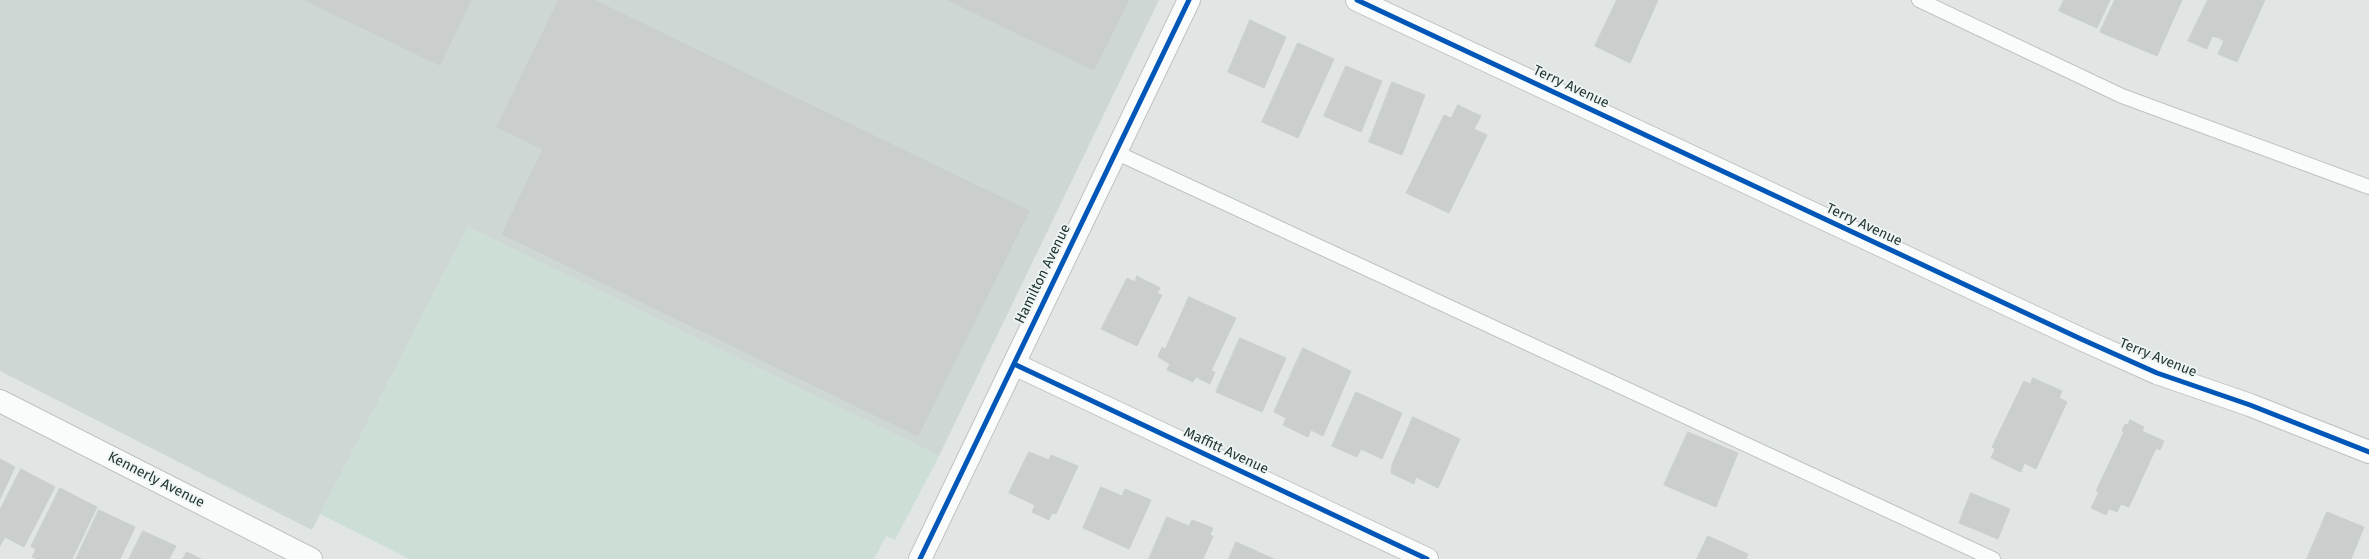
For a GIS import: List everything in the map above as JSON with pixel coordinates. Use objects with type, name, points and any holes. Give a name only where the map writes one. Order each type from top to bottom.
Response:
[{"type":"street","name":"Hamilton Avenue","points":[[920,559],[1189,0]]},
{"type":"street","name":"Terry Avenue","points":[[1357,0],[2081,339],[2158,373],[2280,416],[2369,452]]},
{"type":"street","name":"Maffitt Avenue","points":[[1014,364],[1427,559]]},
{"type":"street","name":"Kennerly Avenue","points":[[0,401],[311,559]]},
{"type":"lane","points":[[1919,0],[2122,96],[2369,187]]},
{"type":"lane","points":[[1115,152],[1993,559]]},
{"type":"shaded area","points":[[0,0],[1159,0],[939,456],[468,227],[312,530],[0,371]]},
{"type":"green space","points":[[468,227],[939,456],[895,540],[886,536],[874,559],[409,559],[320,514]]},
{"type":"building","points":[[305,0],[471,0],[440,65]]},
{"type":"building","points":[[559,0],[594,0],[1029,211],[918,436],[502,234],[543,149],[497,127]]},
{"type":"building","points":[[948,0],[1129,0],[1094,70]]},
{"type":"building","points":[[1617,0],[1658,0],[1630,63],[1595,46]]},
{"type":"building","points":[[2064,0],[2110,0],[2097,28],[2059,11]]},
{"type":"building","points":[[2115,0],[2182,0],[2157,56],[2100,32]]},
{"type":"building","points":[[2208,0],[2265,0],[2237,62],[2218,54],[2224,41],[2219,38],[2212,36],[2207,49],[2188,41]]},
{"type":"building","points":[[1250,20],[1286,37],[1264,88],[1228,72]]},
{"type":"building","points":[[1298,43],[1334,59],[1298,138],[1262,122]]},
{"type":"building","points":[[1346,66],[1382,81],[1361,132],[1324,116]]},
{"type":"building","points":[[1392,82],[1425,95],[1402,155],[1369,142]]},
{"type":"building","points":[[1458,105],[1481,116],[1474,129],[1487,135],[1449,213],[1406,193],[1444,115],[1451,118]]},
{"type":"building","points":[[1137,276],[1160,288],[1157,293],[1162,295],[1137,346],[1101,329],[1127,278],[1135,282]]},
{"type":"building","points":[[1189,297],[1236,318],[1211,371],[1215,372],[1210,384],[1196,377],[1193,382],[1167,370],[1170,364],[1158,357],[1162,347],[1165,349]]},
{"type":"building","points":[[1240,338],[1286,358],[1262,412],[1216,392]]},
{"type":"building","points":[[1303,348],[1351,371],[1323,436],[1311,430],[1308,437],[1283,425],[1286,418],[1274,412]]},
{"type":"building","points":[[2033,378],[2062,391],[2059,398],[2067,402],[2036,469],[2024,463],[2021,472],[1991,458],[1995,449],[1992,447],[2024,381],[2030,384]]},
{"type":"building","points":[[1356,392],[1402,413],[1382,459],[1361,449],[1357,457],[1332,446]]},
{"type":"building","points":[[1413,417],[1460,439],[1438,488],[1416,477],[1414,484],[1391,473],[1392,465]]},
{"type":"building","points":[[2130,420],[2144,427],[2142,431],[2164,441],[2160,450],[2156,448],[2129,507],[2121,504],[2117,512],[2109,509],[2106,515],[2091,508],[2099,492],[2096,491],[2124,432],[2122,431],[2125,424],[2128,425]]},
{"type":"building","points":[[1688,432],[1738,453],[1716,507],[1664,485]]},
{"type":"building","points":[[1029,452],[1049,460],[1051,455],[1078,466],[1056,514],[1052,513],[1049,520],[1032,512],[1035,505],[1009,493]]},
{"type":"building","points":[[0,459],[15,467],[0,499]]},
{"type":"building","points":[[21,469],[55,487],[24,547],[5,537],[0,546],[0,510]]},
{"type":"building","points":[[1101,487],[1122,496],[1125,489],[1151,500],[1129,549],[1083,528]]},
{"type":"building","points":[[60,488],[97,507],[72,559],[37,559],[32,557],[36,549],[31,547]]},
{"type":"building","points":[[1971,493],[2010,509],[1998,539],[1959,523]]},
{"type":"building","points":[[99,510],[135,527],[120,559],[76,559]]},
{"type":"building","points":[[2327,512],[2364,527],[2351,559],[2307,559]]},
{"type":"building","points":[[1167,517],[1189,526],[1192,520],[1213,528],[1210,535],[1213,536],[1203,559],[1149,559]]},
{"type":"building","points":[[143,531],[176,546],[169,559],[129,559]]},
{"type":"building","points":[[1708,536],[1748,554],[1746,559],[1697,559]]},
{"type":"building","points":[[1236,542],[1274,559],[1229,559]]},
{"type":"building","points":[[187,552],[201,559],[183,559]]},
{"type":"cycle path","points":[[920,559],[1189,0]]},
{"type":"cycle path","points":[[1357,0],[2081,339],[2157,373],[2250,405],[2369,452]]},
{"type":"cycle path","points":[[1014,364],[1427,559]]}]
